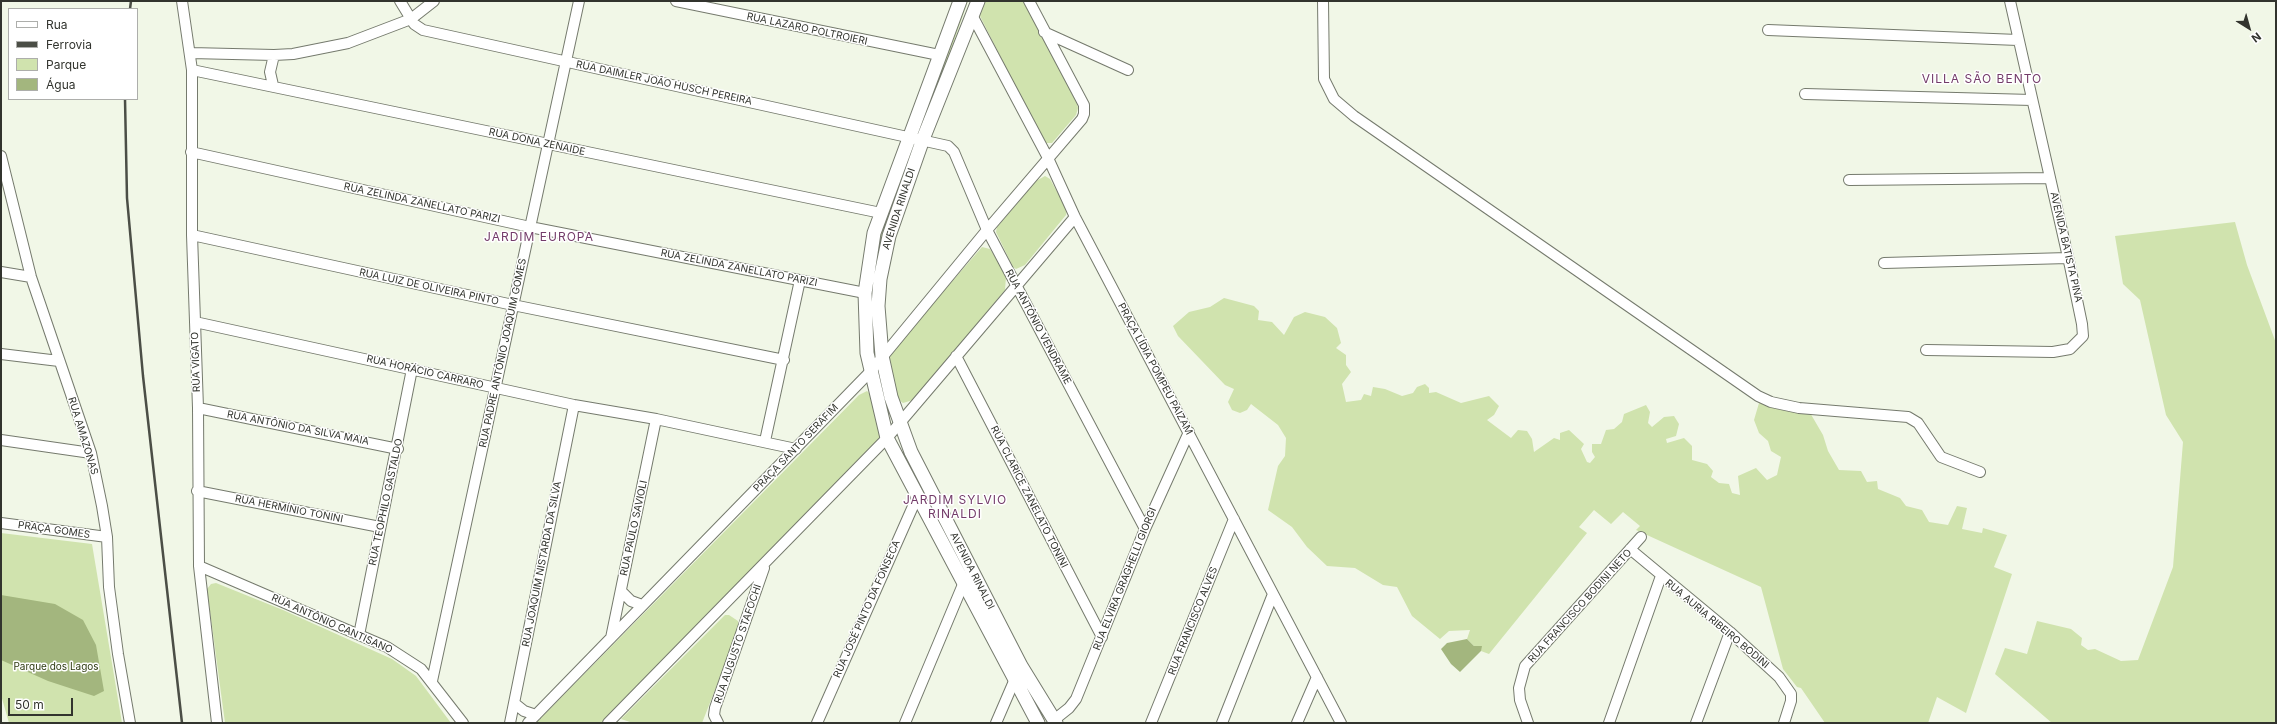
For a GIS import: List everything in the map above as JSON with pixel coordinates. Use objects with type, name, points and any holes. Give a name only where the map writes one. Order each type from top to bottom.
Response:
[{"type":"main road","name":"AVENIDA RINALDI","points":[[960,1],[881,213],[870,254],[865,293],[865,334],[870,372],[887,438],[1038,723]]},
{"type":"main road","name":"AVENIDA RINALDI","points":[[978,1],[923,139],[884,255],[878,306],[882,356],[899,423],[910,452],[1020,666],[1055,722]]},
{"type":"street","name":"RUA VIGATO","points":[[182,1],[191,52],[192,70],[192,235],[198,408],[197,491],[199,566],[217,723]]},
{"type":"street","points":[[400,1],[410,19]]},
{"type":"street","points":[[191,52],[274,55],[293,54],[348,43],[410,19],[434,1]]},
{"type":"street","name":"RUA PADRE ANTÔNIO JOAQUIM GOMES","points":[[432,681],[579,1]]},
{"type":"street","name":"RUA LAZARO POLTROIERI","points":[[676,1],[939,56]]},
{"type":"street","name":"PRAÇA SANTO SERAFIM","points":[[528,723],[870,372],[987,230],[1082,119],[1084,110],[1029,1]]},
{"type":"street","points":[[1322,1],[1324,79],[1334,99],[1354,116],[1758,396],[1771,402],[1799,408],[1908,417],[1918,423],[1941,457],[1980,472]]},
{"type":"street","name":"AVENIDA BATISTA PINA","points":[[1926,350],[2053,352],[2070,348],[2082,336],[2082,324],[2068,258],[2010,1]]},
{"type":"street","name":"PRAÇA LÍDIA POMPEU PAIZAM","points":[[972,15],[1048,158],[1075,217],[1341,723]]},
{"type":"street","name":"RUA DAIMLER JOÃO HUSCH PEREIRA","points":[[410,19],[423,30],[923,139]]},
{"type":"street","points":[[1768,30],[2018,40]]},
{"type":"street","points":[[1044,32],[1128,70]]},
{"type":"street","points":[[273,86],[270,72],[274,55]]},
{"type":"street","name":"RUA DONA ZENAIDE","points":[[192,70],[881,213]]},
{"type":"street","points":[[1805,94],[2032,100]]},
{"type":"street","name":"RUA ANTÔNIO VENDRAME","points":[[923,139],[948,146],[954,152],[987,230],[1145,528]]},
{"type":"street","name":"RUA ZELINDA ZANELLATO PARIZI","points":[[191,152],[530,227],[865,293]]},
{"type":"street","name":"RUA AMAZONAS","points":[[1,156],[5,192],[31,277],[91,453],[107,537],[109,588],[118,654],[130,723]]},
{"type":"street","points":[[1849,180],[2050,178]]},
{"type":"street","points":[[608,723],[887,438],[1075,217]]},
{"type":"street","name":"RUA LUIZ DE OLIVEIRA PINTO","points":[[192,235],[513,305],[784,360]]},
{"type":"street","points":[[1884,263],[2068,258]]},
{"type":"street","points":[[1,272],[31,277]]},
{"type":"street","points":[[765,441],[784,360],[800,280]]},
{"type":"street","name":"RUA HORÁCIO CARRARO","points":[[195,322],[574,405],[656,419],[765,441],[796,449]]},
{"type":"street","points":[[1,354],[59,361]]},
{"type":"street","name":"RUA CLARICE ZANELATO TONINI","points":[[956,356],[1102,637]]},
{"type":"street","name":"RUA TEOPHILO GASTALDO","points":[[359,635],[380,527],[398,449],[412,369]]},
{"type":"street","name":"RUA JOAQUIM NISTARDA DA SILVA","points":[[510,723],[574,405]]},
{"type":"street","name":"RUA ANTÔNIO DA SILVA MAIA","points":[[198,408],[398,449]]},
{"type":"street","name":"RUA PAULO SAVIOLI","points":[[611,638],[656,419]]},
{"type":"street","name":"RUA ELVIRA GRAGHELLI GIORGI","points":[[1055,722],[1076,699],[1145,528],[1189,432]]},
{"type":"street","points":[[1,440],[91,453]]},
{"type":"street","name":"RUA HERMÍNIO TONINI","points":[[197,491],[380,527]]},
{"type":"street","name":"RUA JOSÉ PINTO DA FONSECA","points":[[817,723],[918,495]]},
{"type":"street","name":"RUA FRANCISCO ALVES","points":[[1151,723],[1234,519]]},
{"type":"street","name":"PRAÇA GOMES","points":[[1,523],[107,537]]},
{"type":"street","name":"RUA FRANCISCO BODINI NETO","points":[[1528,723],[1520,700],[1519,688],[1525,666],[1641,537]]},
{"type":"street","name":"RUA AURIA RIBEIRO BODINI","points":[[1630,549],[1730,632],[1779,677],[1790,694],[1790,707],[1784,723]]},
{"type":"street","name":"RUA AUGUSTO STAFOCHI","points":[[718,723],[714,715],[715,708],[765,564]]},
{"type":"street","name":"RUA ANTÔNIO CANTISANO","points":[[199,566],[387,647],[420,669],[432,681],[463,723]]},
{"type":"street","points":[[1609,723],[1661,576]]},
{"type":"street","points":[[905,723],[964,582]]},
{"type":"street","points":[[621,591],[631,601],[642,605]]},
{"type":"street","points":[[1222,723],[1273,594]]},
{"type":"street","points":[[1696,723],[1730,632]]},
{"type":"street","points":[[1297,723],[1317,677]]},
{"type":"street","points":[[996,723],[1015,679]]},
{"type":"street","points":[[514,703],[524,711],[536,715]]},
{"type":"green space","points":[[965,1],[968,1],[930,110],[927,112]]},
{"type":"green space","points":[[982,1],[1023,1],[1077,103],[1078,108],[1076,115],[1052,143],[1045,143],[1042,140],[978,12]]},
{"type":"green space","points":[[911,147],[913,148],[888,223],[876,348],[873,353],[870,292],[876,249]]},
{"type":"green space","points":[[1045,176],[1050,179],[1067,210],[1066,215],[1025,265],[1016,269],[1013,267],[996,232],[997,227],[1036,181]]},
{"type":"green space","points":[[2235,222],[2247,265],[2276,343],[2276,723],[2052,723],[1995,674],[2005,648],[2027,654],[2037,621],[2071,629],[2082,638],[2081,645],[2088,650],[2095,649],[2121,661],[2138,660],[2173,567],[2183,442],[2166,415],[2140,300],[2123,284],[2115,236]]},
{"type":"green space","points":[[982,247],[990,249],[1003,270],[1006,277],[1005,290],[917,396],[913,400],[903,403],[899,400],[887,364],[890,353]]},
{"type":"green space","points":[[1224,298],[1254,306],[1259,311],[1258,320],[1272,322],[1284,335],[1294,317],[1305,312],[1325,317],[1337,328],[1341,343],[1336,348],[1346,355],[1346,365],[1351,372],[1342,384],[1346,402],[1361,400],[1364,394],[1371,396],[1373,387],[1385,389],[1402,396],[1413,393],[1417,387],[1425,384],[1429,388],[1429,393],[1436,392],[1461,403],[1489,396],[1499,406],[1494,415],[1487,420],[1511,438],[1518,430],[1527,431],[1532,439],[1534,452],[1554,438],[1560,440],[1560,433],[1569,430],[1584,444],[1581,449],[1587,462],[1590,463],[1595,457],[1592,452],[1592,444],[1601,444],[1606,430],[1614,429],[1622,422],[1624,414],[1646,405],[1650,412],[1648,423],[1652,427],[1664,417],[1674,416],[1679,424],[1676,436],[1666,439],[1667,443],[1684,438],[1692,446],[1692,460],[1707,464],[1713,471],[1711,477],[1719,483],[1729,484],[1732,493],[1740,495],[1738,476],[1756,468],[1767,480],[1777,475],[1781,457],[1771,451],[1768,441],[1759,433],[1754,420],[1759,403],[1777,409],[1809,411],[1823,435],[1828,451],[1839,470],[1861,471],[1867,482],[1877,481],[1878,489],[1900,498],[1906,506],[1922,510],[1929,522],[1948,525],[1957,506],[1967,508],[1962,529],[1982,533],[1983,528],[2007,535],[1994,567],[2012,574],[1966,713],[1937,697],[1928,723],[1825,723],[1801,688],[1797,687],[1783,669],[1761,587],[1636,530],[1640,526],[1623,512],[1611,524],[1594,510],[1579,527],[1587,533],[1489,654],[1481,651],[1481,646],[1474,646],[1467,639],[1470,630],[1449,631],[1440,639],[1412,616],[1397,587],[1383,585],[1355,568],[1327,566],[1307,547],[1292,527],[1268,510],[1278,466],[1285,456],[1286,438],[1278,425],[1251,404],[1247,410],[1240,413],[1232,410],[1228,402],[1234,389],[1225,385],[1178,336],[1173,326],[1189,312],[1210,307]]},
{"type":"green space","points":[[867,391],[871,395],[881,437],[877,442],[601,723],[536,723],[859,395]]},
{"type":"green space","name":"Parque dos Lagos","points":[[1,533],[92,544],[122,723],[9,723],[1,695]]},
{"type":"green space","points":[[216,583],[283,610],[392,659],[416,676],[451,723],[225,723],[207,589],[211,584]]},
{"type":"green space","points":[[725,615],[729,615],[738,621],[738,632],[702,723],[633,723],[621,719]]},
{"type":"water","points":[[1,595],[55,604],[83,620],[96,645],[104,691],[94,696],[48,681],[1,660]]},
{"type":"water","points":[[1467,639],[1474,646],[1482,646],[1481,651],[1460,672],[1451,664],[1441,649],[1447,643]]},
{"type":"railway","points":[[130,8],[131,1]]},
{"type":"railway","points":[[125,100],[127,198],[143,376],[182,723]]},
{"type":"district","name":"VILLA SÃO BENTO","points":[[1982,79]]},
{"type":"district","name":"JARDIM EUROPA","points":[[539,237]]},
{"type":"district","name":"JARDIM SYLVIO RINALDI","points":[[955,507]]}]
